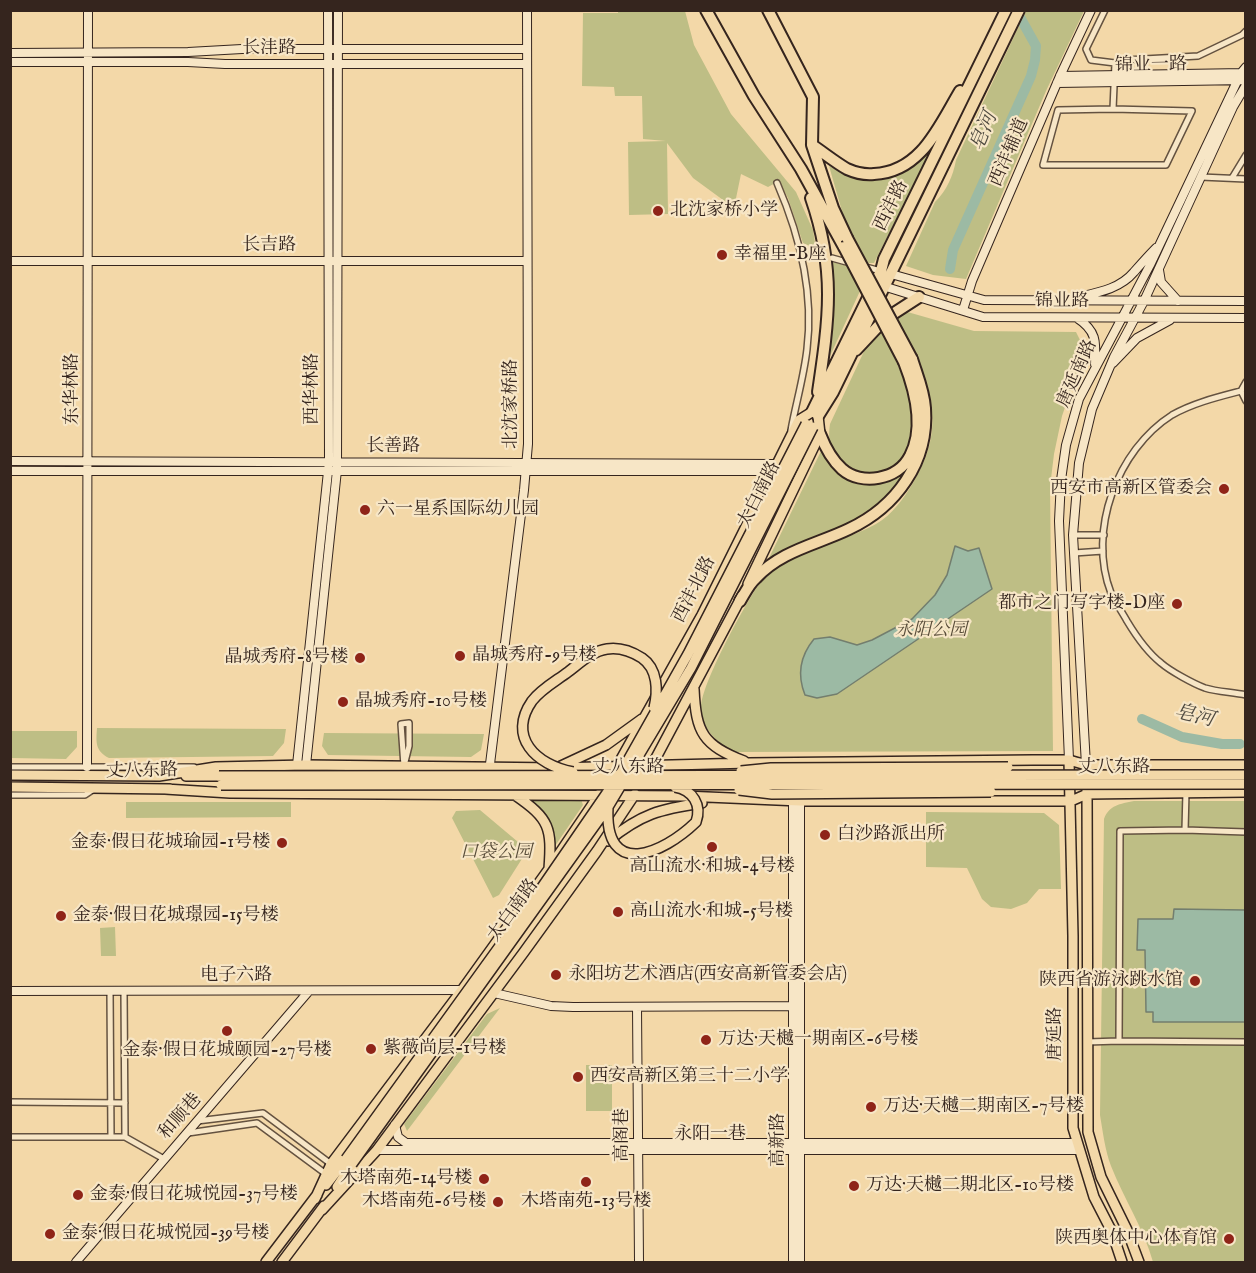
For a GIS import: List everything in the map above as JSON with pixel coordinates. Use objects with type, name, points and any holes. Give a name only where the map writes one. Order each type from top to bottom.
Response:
[{"type":"highway","points":[[706,10],[744,78],[845,243],[921,385],[925,408],[919,455],[911,476],[899,493],[870,518],[777,560],[754,579],[740,601]]},
{"type":"highway","points":[[768,10],[813,97],[812,145],[845,243]]},
{"type":"highway","name":"西沣路","points":[[816,410],[1019,10]]},
{"type":"highway","name":"西沣路","points":[[816,410],[850,356],[884,286],[886,272],[884,259],[1005,13]]},
{"type":"highway","points":[[812,145],[848,170],[865,175],[885,174],[913,161],[930,141],[997,28]]},
{"type":"highway","points":[[801,169],[820,224],[828,271],[828,333],[816,410]]},
{"type":"highway","points":[[850,356],[885,319],[918,297]]},
{"type":"highway","points":[[813,428],[834,461],[844,471],[859,478],[871,479],[894,473],[911,455],[915,438],[916,399],[908,361]]},
{"type":"main road","points":[[633,796],[652,766],[740,601],[813,428],[816,410]]},
{"type":"main road","points":[[813,428],[816,410]]},
{"type":"main road","name":"西沣北路","points":[[599,796],[650,716],[799,420],[816,410]]},
{"type":"main road","name":"太白南路","points":[[322,1210],[349,1161],[622,771],[650,716],[688,654],[813,428]]},
{"type":"main road","name":"太白南路","points":[[266,1263],[315,1199],[349,1161],[608,807],[691,668],[813,428]]},
{"type":"main road","points":[[557,768],[606,745],[650,716],[656,698],[653,672],[646,661],[633,652],[618,648],[605,649],[591,655],[540,693],[526,711],[523,721],[523,731],[532,753],[542,761],[563,770],[593,775]]},
{"type":"main road","points":[[694,688],[698,724],[703,735],[723,753],[749,763]]},
{"type":"main road","points":[[684,781],[771,768],[1008,767],[1033,760]]},
{"type":"main road","name":"丈八东路","points":[[10,787],[165,789],[219,776],[301,765],[557,768],[749,763],[1069,760],[1086,765],[1245,765]]},
{"type":"main road","name":"唐延路","points":[[1069,760],[1073,1128],[1094,1197],[1112,1232],[1122,1263]]},
{"type":"main road","name":"唐延路","points":[[1086,765],[1088,1132],[1101,1178],[1127,1230],[1139,1263]]},
{"type":"main road","name":"丈八东路","points":[[10,775],[83,771],[159,776],[593,775],[684,781],[1245,784]]},
{"type":"main road","name":"丈八东路","points":[[219,776],[663,785],[684,781],[1245,775]]},
{"type":"main road","points":[[684,781],[772,794],[991,792],[1027,801]]},
{"type":"main road","points":[[608,807],[607,823],[618,847],[629,853],[651,853],[687,830],[696,822],[699,814],[699,807],[689,793],[681,788],[663,785]]},
{"type":"main road","points":[[165,789],[230,793],[633,796],[797,801],[1071,801]]},
{"type":"main road","name":"丈八东路","points":[[1071,801],[1087,794],[1245,792]]},
{"type":"main road","points":[[515,795],[536,809],[546,824],[550,833],[549,869]]},
{"type":"main road","name":"太白南路","points":[[315,1199],[331,1164],[462,990],[599,796]]},
{"type":"main road","name":"太白南路","points":[[282,1263],[322,1210],[377,1150],[494,993],[633,796]]},
{"type":"main road","points":[[597,850],[641,818],[670,807],[726,799]]},
{"type":"street","name":"东华林路","points":[[83,771],[88,471],[88,10]]},
{"type":"street","name":"西华林路","points":[[301,765],[332,466],[339,261],[334,64],[328,50],[328,10]]},
{"type":"street","name":"西华林路","points":[[332,466],[328,261],[334,64],[338,49],[338,10]]},
{"type":"street","name":"北沈家桥路","points":[[488,794],[489,767],[526,467],[527,10]]},
{"type":"street","name":"西沣辅道","points":[[963,310],[972,281],[1058,80],[1091,10]]},
{"type":"street","points":[[1105,10],[1086,49],[1091,60],[1115,63],[1126,60],[1198,56],[1242,35],[1245,31]]},
{"type":"street","name":"长沣路","points":[[10,53],[527,49]]},
{"type":"street","name":"长沣路","points":[[10,62],[527,64]]},
{"type":"street","points":[[1113,109],[1115,63]]},
{"type":"street","name":"锦业一路","points":[[1058,80],[1243,75]]},
{"type":"street","name":"唐延南路","points":[[1069,760],[1059,521],[1066,445],[1079,399],[1131,301],[1243,75]]},
{"type":"street","name":"唐延南路","points":[[1086,765],[1073,535],[1079,463],[1092,409],[1110,366],[1144,301],[1245,85]]},
{"type":"street","points":[[1113,109],[1192,111],[1166,165],[1043,165],[1058,110],[1113,109]]},
{"type":"street","points":[[1232,178],[1245,155]]},
{"type":"street","points":[[1201,177],[1245,179]]},
{"type":"street","points":[[777,183],[788,207],[803,257],[808,294],[807,349],[789,439]]},
{"type":"street","points":[[1060,301],[1117,286],[1133,274],[1141,262],[1159,245]]},
{"type":"street","points":[[803,257],[819,256]]},
{"type":"street","points":[[832,258],[886,272]]},
{"type":"street","name":"长吉路","points":[[10,261],[527,261]]},
{"type":"street","points":[[1159,268],[1161,282],[1178,301]]},
{"type":"street","name":"锦业路","points":[[886,272],[984,300],[1245,301]]},
{"type":"street","name":"锦业路","points":[[884,286],[983,317],[1245,318]]},
{"type":"street","points":[[1086,301],[1086,317]]},
{"type":"street","points":[[1076,317],[1088,326],[1094,335],[1095,368]]},
{"type":"street","points":[[1110,366],[1137,338],[1173,318]]},
{"type":"street","points":[[1245,382],[1241,391],[1245,401]]},
{"type":"street","points":[[1241,391],[1191,406],[1172,416],[1154,430],[1127,459],[1109,507],[1103,551],[1111,592],[1136,638],[1161,664],[1204,687],[1245,694]]},
{"type":"street","name":"长善路","points":[[10,461],[332,466],[774,467]]},
{"type":"street","name":"长善路","points":[[10,471],[332,466]]},
{"type":"street","points":[[1073,535],[1104,535]]},
{"type":"street","points":[[1074,553],[1103,551]]},
{"type":"street","points":[[409,723],[409,746],[404,766],[401,724],[409,723]]},
{"type":"street","points":[[10,767],[219,776]]},
{"type":"street","points":[[80,787],[83,771]]},
{"type":"street","points":[[10,795],[85,795],[94,789]]},
{"type":"street","points":[[1185,830],[1186,792]]},
{"type":"street","name":"高新路","points":[[797,801],[797,1146],[800,1263]]},
{"type":"street","points":[[1119,1041],[1120,831],[1245,832]]},
{"type":"street","name":"电子六路","points":[[10,991],[462,990]]},
{"type":"street","points":[[110,991],[111,1137]]},
{"type":"street","points":[[124,991],[125,1137]]},
{"type":"street","name":"和顺巷","points":[[76,1263],[309,991]]},
{"type":"street","points":[[494,993],[551,1006],[797,1006]]},
{"type":"street","name":"高阁巷","points":[[637,1007],[639,1263]]},
{"type":"street","points":[[1087,1041],[1245,1042]]},
{"type":"street","points":[[10,1102],[125,1103]]},
{"type":"street","points":[[197,1120],[263,1113],[331,1164]]},
{"type":"street","points":[[186,1133],[257,1123],[326,1174]]},
{"type":"street","name":"永阳一巷","points":[[395,1125],[398,1137],[406,1143],[639,1147]]},
{"type":"street","points":[[10,1137],[125,1137],[164,1159]]},
{"type":"street","name":"高新路","points":[[793,1263],[797,1146]]},
{"type":"street","name":"永阳一巷","points":[[377,1150],[1077,1146]]},
{"type":"green space","points":[[618,10],[685,11],[694,45],[731,114],[796,192],[813,230],[816,249],[803,243],[788,198],[779,181],[768,187],[741,174],[734,208],[693,178],[667,143],[668,214],[629,215],[628,142],[666,141],[643,139],[642,96],[615,96],[614,87],[582,86],[583,13],[618,13]]},
{"type":"green space","points":[[1026,11],[1084,11],[1046,91],[966,279],[933,275],[906,266],[935,202],[949,182],[956,160]]},
{"type":"green space","points":[[931,150],[874,263],[867,263],[846,225],[829,166],[859,178],[883,179],[906,169]]},
{"type":"green space","points":[[833,262],[847,266],[860,291],[830,356],[834,302]]},
{"type":"green space","name":"永阳公园","points":[[904,311],[974,331],[1076,332],[1085,350],[1062,416],[1050,487],[1053,751],[734,752],[711,734],[704,721],[701,707],[715,664],[757,587],[773,571],[798,556],[882,520],[906,494],[925,460],[931,438],[930,398],[916,359],[896,317]]},
{"type":"green space","points":[[881,330],[907,389],[911,412],[911,436],[908,451],[899,464],[891,470],[872,475],[852,471],[844,466],[832,451],[829,434],[830,424],[867,345]]},
{"type":"green space","points":[[823,447],[827,460],[870,482],[909,466],[889,496],[867,516],[769,558]]},
{"type":"green space","points":[[97,728],[286,729],[284,743],[273,756],[109,758],[97,746]]},
{"type":"green space","points":[[11,731],[77,731],[77,747],[66,759],[11,758]]},
{"type":"green space","points":[[324,733],[484,734],[481,750],[471,757],[328,755],[322,746]]},
{"type":"green space","points":[[581,799],[583,805],[555,846],[552,826],[530,800]]},
{"type":"green space","points":[[1134,801],[1245,801],[1245,1262],[1153,1262],[1107,1154],[1100,1115],[1104,819],[1112,808]]},
{"type":"green space","points":[[126,802],[291,802],[291,817],[126,818]]},
{"type":"green space","name":"口袋公园","points":[[480,810],[524,847],[525,854],[499,895],[493,898],[452,818],[456,811]]},
{"type":"green space","points":[[926,812],[1044,813],[1059,825],[1061,889],[1039,889],[1027,903],[1011,909],[991,907],[982,899],[967,868],[926,867]]},
{"type":"green space","points":[[115,927],[116,956],[101,956],[100,928]]},
{"type":"green space","points":[[500,1008],[407,1131],[404,1124],[487,1014]]},
{"type":"green space","points":[[586,1065],[612,1065],[612,1111],[586,1111]]},
{"type":"shaded area","points":[[955,546],[968,551],[979,548],[992,589],[837,694],[817,698],[805,695],[801,680],[801,666],[809,645],[814,639],[830,637],[857,645],[872,640],[912,619],[935,595],[947,575]]},
{"type":"shaded area","name":"陕西省游泳跳水馆","points":[[1174,909],[1245,910],[1245,1022],[1153,1022],[1153,1012],[1146,1012],[1145,950],[1137,950],[1138,919],[1173,919]]},
{"type":"waterway","name":"皂河","points":[[950,269],[953,250],[1031,76],[1036,46],[1016,10]]},
{"type":"waterway","name":"皂河","points":[[1142,719],[1182,737],[1222,744],[1240,744]]},
{"type":"place","name":"北沈家桥小学","points":[[658,211]]},
{"type":"place","name":"幸福里-B座","points":[[722,255]]},
{"type":"place","name":"西安市高新区管委会","points":[[1224,489]]},
{"type":"place","name":"六一星系国际幼儿园","points":[[365,510]]},
{"type":"place","name":"都市之门写字楼-D座","points":[[1177,604]]},
{"type":"place","name":"晶城秀府-9号楼","points":[[460,656]]},
{"type":"place","name":"晶城秀府-8号楼","points":[[360,658]]},
{"type":"place","name":"晶城秀府-10号楼","points":[[343,702]]},
{"type":"place","name":"白沙路派出所","points":[[825,835]]},
{"type":"place","name":"金泰·假日花城瑜园-1号楼","points":[[282,843]]},
{"type":"place","name":"高山流水·和城-4号楼","points":[[712,847]]},
{"type":"place","name":"高山流水·和城-5号楼","points":[[618,912]]},
{"type":"place","name":"金泰·假日花城璟园-15号楼","points":[[61,916]]},
{"type":"place","name":"永阳坊艺术酒店(西安高新管委会店)","points":[[556,975]]},
{"type":"place","name":"陕西省游泳跳水馆","points":[[1195,981]]},
{"type":"place","name":"金泰·假日花城颐园-27号楼","points":[[227,1031]]},
{"type":"place","name":"万达·天樾一期南区-6号楼","points":[[706,1040]]},
{"type":"place","name":"紫薇尚层-1号楼","points":[[371,1049]]},
{"type":"place","name":"西安高新区第三十二小学","points":[[578,1077]]},
{"type":"place","name":"万达·天樾二期南区-7号楼","points":[[871,1107]]},
{"type":"place","name":"木塔南苑-14号楼","points":[[484,1179]]},
{"type":"place","name":"木塔南苑-13号楼","points":[[586,1182]]},
{"type":"place","name":"万达·天樾二期北区-10号楼","points":[[854,1186]]},
{"type":"place","name":"金泰·假日花城悦园-37号楼","points":[[78,1195]]},
{"type":"place","name":"木塔南苑-6号楼","points":[[498,1202]]},
{"type":"place","name":"金泰·假日花城悦园-39号楼","points":[[50,1234]]},
{"type":"place","name":"陕西奥体中心体育馆","points":[[1229,1239]]}]
